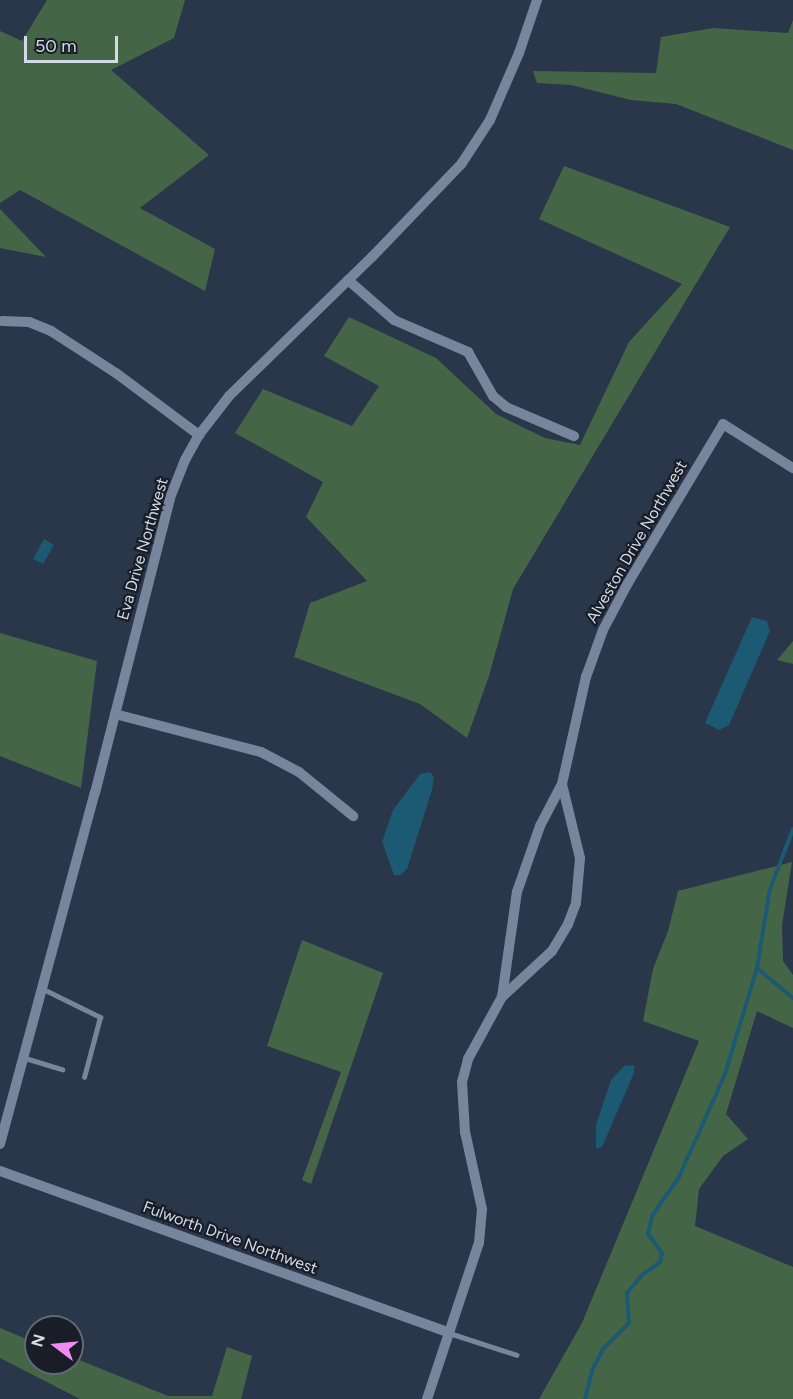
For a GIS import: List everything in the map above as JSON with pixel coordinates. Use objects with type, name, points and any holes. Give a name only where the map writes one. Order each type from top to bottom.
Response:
[{"type":"street","name":"Eva Drive Northwest","points":[[0,1144],[25,1058],[172,491],[199,435],[229,396],[348,280],[462,163],[490,120],[519,53],[537,0]]},
{"type":"street","points":[[348,280],[394,320],[468,352],[493,396],[506,407],[574,436]]},
{"type":"street","points":[[2,321],[29,322],[51,331],[116,373],[199,435]]},
{"type":"street","name":"Alveston Drive Northwest","points":[[502,998],[518,892],[540,826],[562,784],[586,677],[603,630],[628,583],[723,424],[793,468]]},
{"type":"street","points":[[115,714],[261,752],[299,772],[353,816]]},
{"type":"street","name":"Alveston Drive Northwest","points":[[427,1399],[479,1243],[482,1209],[465,1132],[462,1082],[468,1059],[502,998],[552,951],[568,924],[576,903],[580,858],[562,784]]},
{"type":"street","name":"Fulworth Drive Northwest","points":[[0,1171],[449,1333]]},
{"type":"lane","points":[[43,989],[100,1017],[84,1077]]},
{"type":"lane","points":[[25,1058],[62,1069]]},
{"type":"lane","points":[[449,1333],[517,1355]]},
{"type":"green space","points":[[47,0],[185,0],[174,38],[111,70],[209,155],[140,208],[215,249],[205,291],[20,190],[0,203],[0,31],[22,41]]},
{"type":"green space","points":[[793,20],[793,150],[676,104],[631,100],[571,85],[537,83],[533,71],[656,73],[661,37],[713,28],[788,33]]},
{"type":"green space","points":[[564,166],[730,227],[513,589],[489,676],[467,738],[420,704],[294,657],[310,603],[367,581],[306,517],[323,482],[235,433],[263,389],[352,426],[379,386],[324,356],[349,317],[436,358],[496,414],[545,438],[580,445],[629,342],[682,284],[539,219]]},
{"type":"green space","points":[[0,209],[46,257],[0,248]]},
{"type":"green space","points":[[0,633],[97,661],[81,788],[0,756]]},
{"type":"green space","points":[[793,641],[793,664],[777,660]]},
{"type":"green space","points":[[792,862],[782,925],[783,961],[793,975],[793,1028],[757,1011],[726,1114],[748,1139],[723,1156],[699,1189],[695,1226],[793,1267],[793,1399],[539,1399],[582,1323],[699,1041],[643,1021],[653,969],[668,931],[678,891]]},
{"type":"green space","points":[[302,940],[383,973],[311,1184],[302,1180],[341,1072],[267,1046]]},
{"type":"green space","points":[[0,1328],[24,1338],[24,1370],[0,1358]]},
{"type":"green space","points":[[227,1347],[252,1356],[241,1399],[80,1399],[33,1375],[84,1375],[84,1362],[168,1396],[212,1396]]},
{"type":"water","points":[[44,539],[54,545],[43,564],[33,559]]},
{"type":"water","points":[[752,617],[767,621],[770,631],[729,725],[719,730],[705,723]]},
{"type":"water","points":[[430,772],[434,777],[432,790],[407,869],[400,875],[394,875],[382,842],[393,810],[420,774]]},
{"type":"water","points":[[634,1065],[634,1073],[602,1147],[596,1149],[596,1125],[611,1080],[624,1066]]},
{"type":"waterway","points":[[585,1399],[592,1370],[603,1349],[629,1323],[627,1293],[642,1275],[660,1262],[662,1253],[648,1234],[652,1216],[679,1177],[725,1074],[757,968],[770,889],[793,829]]},
{"type":"waterway","points":[[757,968],[793,998]]}]
